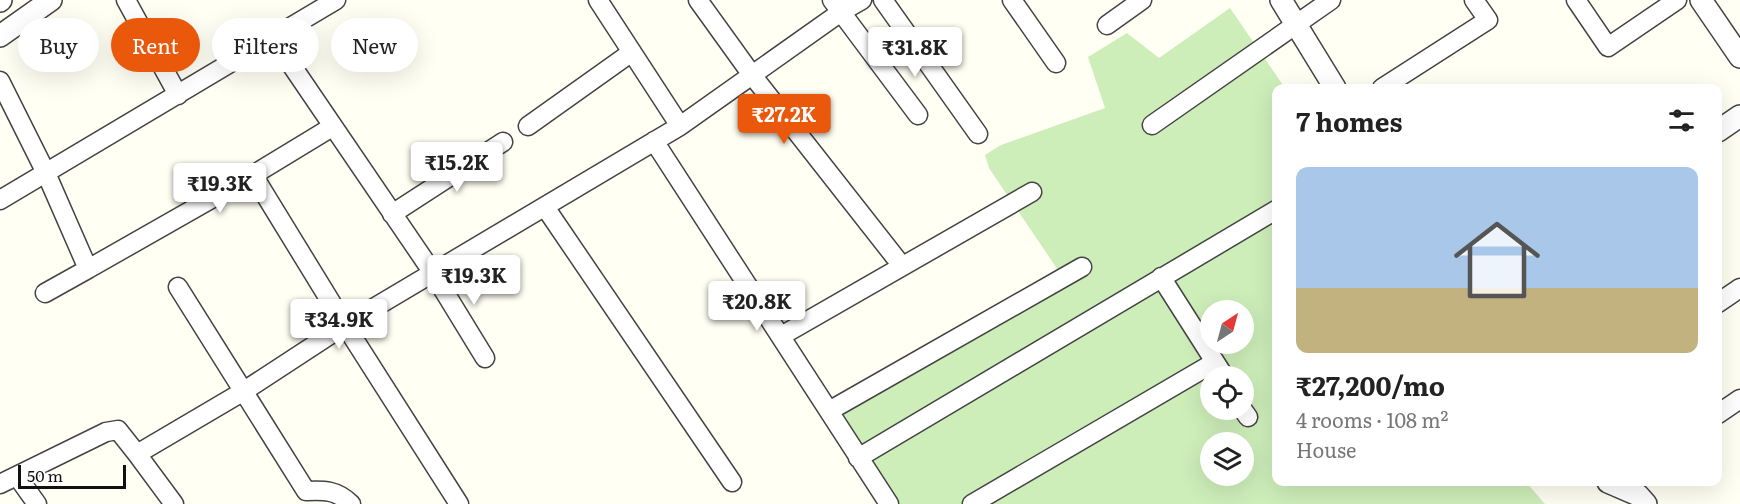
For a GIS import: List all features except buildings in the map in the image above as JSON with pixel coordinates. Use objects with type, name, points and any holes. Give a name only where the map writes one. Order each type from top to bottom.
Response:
[{"type":"street","points":[[0,36],[51,0]]},
{"type":"street","points":[[126,0],[178,95]]},
{"type":"street","points":[[306,18],[336,0]]},
{"type":"street","points":[[598,0],[680,126]]},
{"type":"street","points":[[698,0],[752,75],[903,266]]},
{"type":"street","points":[[137,454],[244,391],[345,325],[680,126],[752,75],[836,6],[862,0]]},
{"type":"street","points":[[884,0],[978,134]]},
{"type":"street","points":[[1012,0],[1056,63]]},
{"type":"street","points":[[1107,25],[1142,0]]},
{"type":"street","points":[[1281,0],[1293,26],[1332,84]]},
{"type":"street","points":[[1152,124],[1330,0]]},
{"type":"street","points":[[1388,84],[1488,20],[1474,0]]},
{"type":"street","points":[[1575,0],[1608,47],[1677,0]]},
{"type":"street","points":[[1701,0],[1740,57]]},
{"type":"street","points":[[836,6],[918,115]]},
{"type":"street","points":[[528,126],[632,52]]},
{"type":"street","points":[[0,200],[216,72]]},
{"type":"street","points":[[296,72],[433,273],[485,358]]},
{"type":"street","points":[[0,81],[46,173],[88,269]]},
{"type":"street","points":[[1722,128],[1740,116]]},
{"type":"street","points":[[45,293],[253,175],[332,127]]},
{"type":"street","points":[[654,141],[889,504]]},
{"type":"street","points":[[392,214],[503,142]]},
{"type":"street","points":[[253,175],[459,504]]},
{"type":"street","points":[[781,336],[1032,192]]},
{"type":"street","points":[[545,207],[732,482]]},
{"type":"street","points":[[858,458],[1272,212]]},
{"type":"street","points":[[829,411],[1083,267]]},
{"type":"street","points":[[1161,277],[1218,366]]},
{"type":"street","points":[[178,287],[306,491],[326,489],[339,494],[351,504]]},
{"type":"street","points":[[1722,300],[1740,288]]},
{"type":"street","points":[[972,504],[1200,380]]},
{"type":"street","points":[[1722,411],[1740,399]]},
{"type":"street","points":[[0,484],[106,432],[118,430],[137,454],[168,502]]},
{"type":"street","points":[[17,476],[37,504]]},
{"type":"street","points":[[1618,486],[1638,495],[1646,504]]},
{"type":"green space","points":[[1230,8],[1282,84],[1272,84],[1272,204],[1264,211],[1272,222],[1272,486],[1529,486],[1545,504],[894,504],[829,402],[1060,273],[989,168],[985,155],[1001,145],[1105,108],[1088,57],[1127,33],[1159,58]]}]
